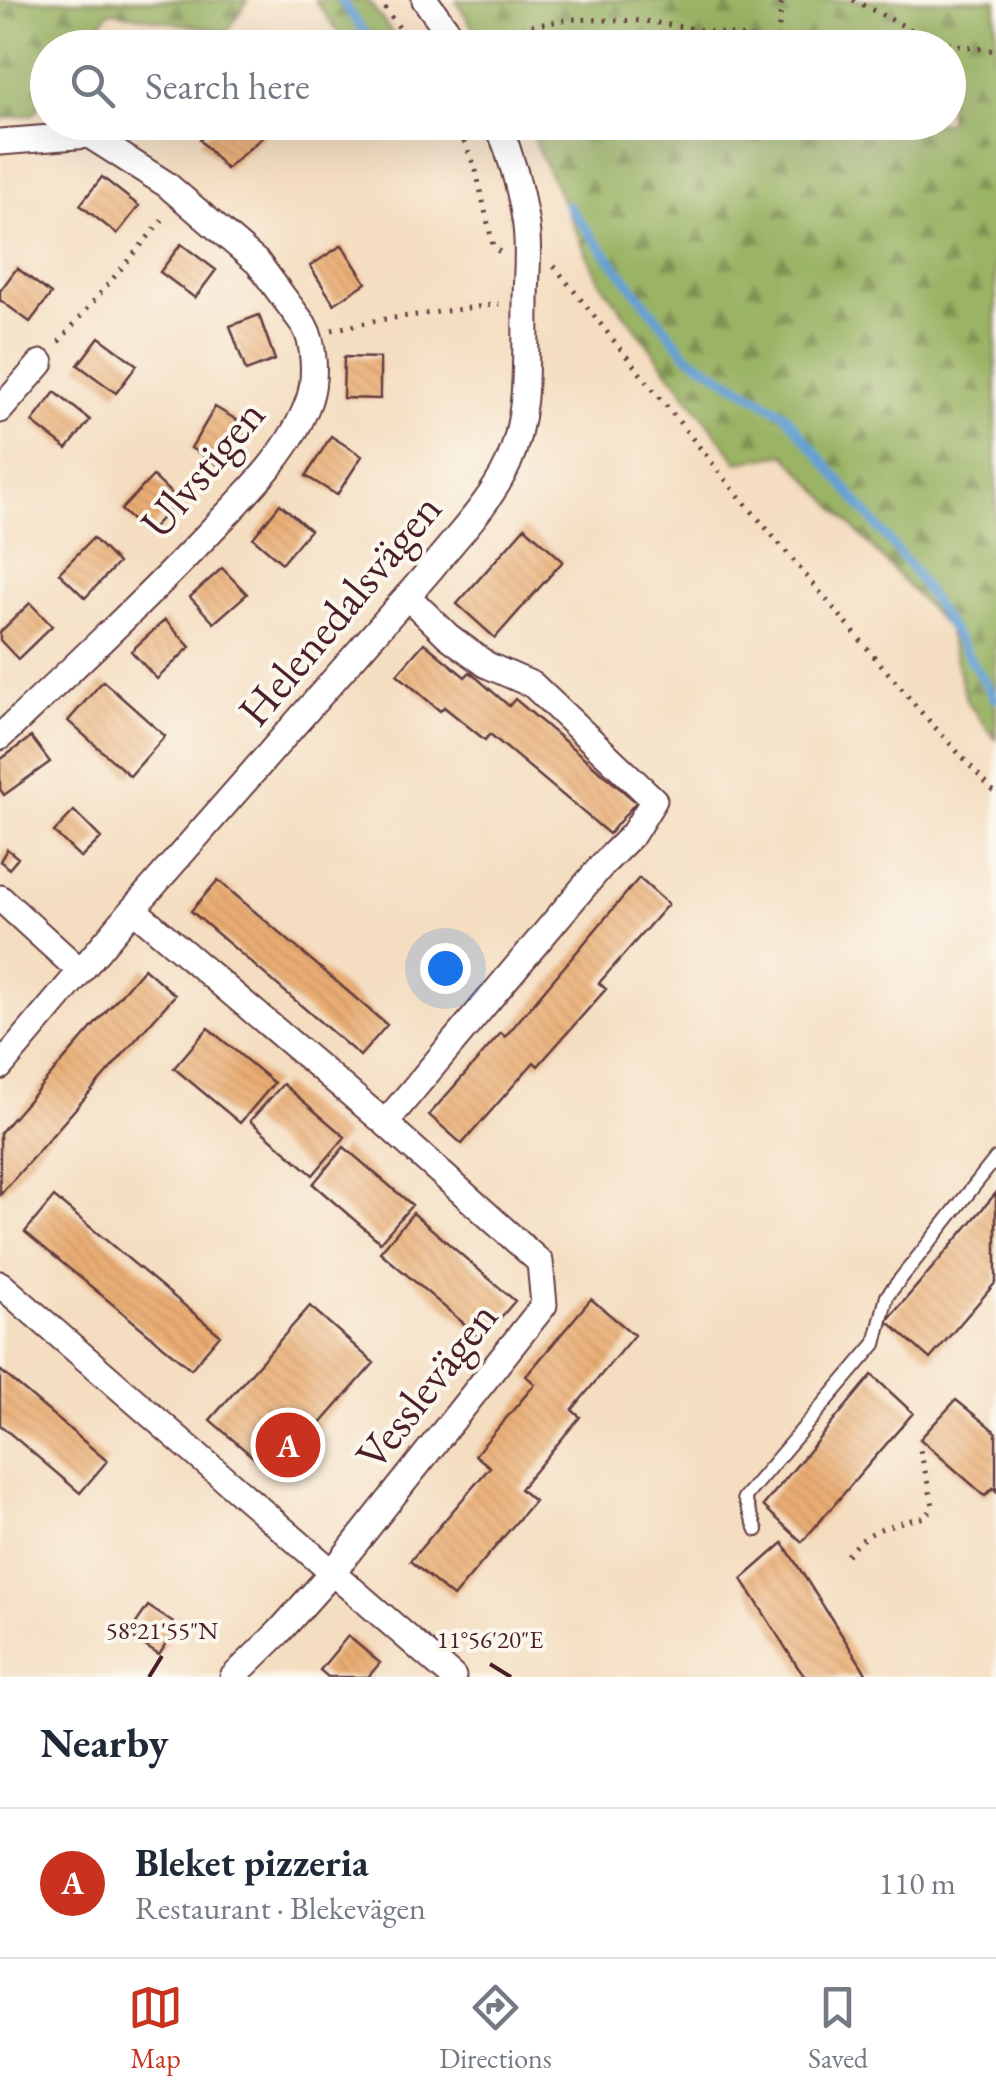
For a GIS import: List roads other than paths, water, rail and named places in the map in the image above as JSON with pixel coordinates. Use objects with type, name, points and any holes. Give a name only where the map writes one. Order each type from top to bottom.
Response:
[{"type":"street","points":[[425,0],[454,30]]},
{"type":"street","name":"Ulvstigen","points":[[0,142],[30,140]]},
{"type":"street","name":"Ulvstigen","points":[[0,737],[140,605],[243,497],[282,450],[310,398],[310,334],[258,262],[182,197],[96,140]]},
{"type":"street","name":"Helenedalsvägen","points":[[0,1067],[407,596],[477,512],[506,466],[520,432],[526,359],[526,220],[504,140]]},
{"type":"street","points":[[0,410],[40,364]]},
{"type":"street","points":[[385,1123],[603,864],[634,834],[654,800],[533,685],[487,664],[448,636],[407,596]]},
{"type":"street","points":[[0,898],[80,971]]},
{"type":"street","name":"Vesslevägen","points":[[133,909],[385,1123],[540,1262],[544,1305],[331,1574],[233,1677]]},
{"type":"street","points":[[0,1284],[453,1677]]},
{"type":"lane","points":[[757,1530],[744,1498],[875,1344],[887,1296],[996,1158]]},
{"type":"waterway","points":[[341,0],[362,30]]},
{"type":"waterway","points":[[567,205],[687,355],[785,414],[913,570],[996,699]]},
{"type":"place","name":"Bleket pizzeria","points":[[288,1445]]}]
